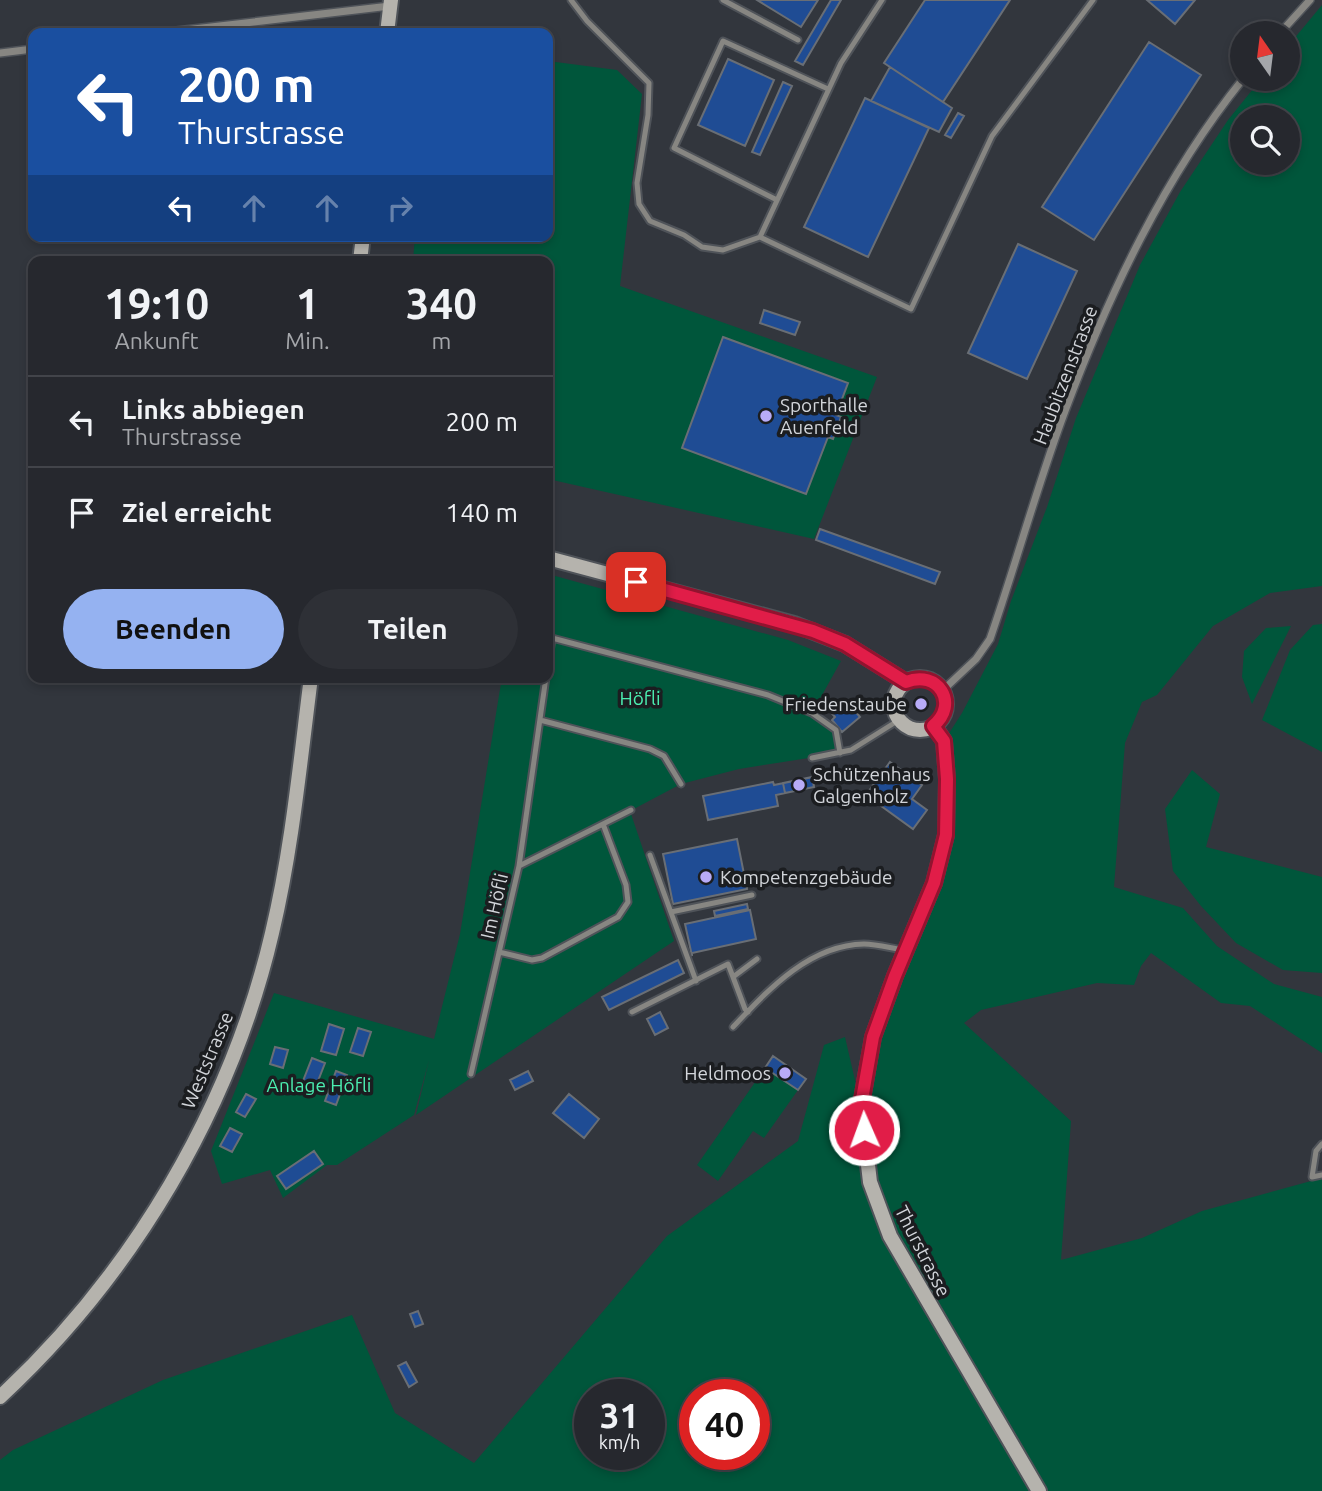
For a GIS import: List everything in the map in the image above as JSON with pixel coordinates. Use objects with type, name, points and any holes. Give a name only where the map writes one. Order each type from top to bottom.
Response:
[{"type":"street","points":[[1291,21],[1310,0]]},
{"type":"street","points":[[200,28],[391,3],[388,28]]},
{"type":"street","points":[[0,54],[28,50]]},
{"type":"street","name":"Haubitzenstrasse","points":[[942,691],[976,659],[990,639],[1064,413],[1095,334],[1129,261],[1170,185],[1216,113],[1233,91]]},
{"type":"street","points":[[553,559],[794,624],[845,644],[906,682]]},
{"type":"street","points":[[922,678],[937,684],[942,691],[946,706],[944,714],[933,726],[911,729],[899,720],[894,699],[906,682],[922,678]]},
{"type":"street","name":"Weststrasse","points":[[0,1397],[74,1320],[130,1247],[165,1192],[218,1091],[240,1037],[272,934],[291,840],[310,683]]},
{"type":"street","name":"Thurstrasse","points":[[933,726],[944,741],[947,779],[946,835],[934,883],[880,1013],[873,1037],[861,1105],[870,1182],[890,1236],[1039,1491]]},
{"type":"lane","points":[[571,0],[587,21],[649,83],[648,115],[637,183],[639,204],[650,221],[684,235],[702,247],[723,250],[760,237],[911,309],[992,136],[1093,0]]},
{"type":"lane","points":[[723,0],[798,40]]},
{"type":"lane","points":[[760,237],[841,63],[882,0]]},
{"type":"lane","points":[[777,200],[674,148],[723,41],[828,89]]},
{"type":"lane","points":[[553,638],[768,695],[812,713],[836,730],[840,753]]},
{"type":"lane","points":[[519,866],[545,683]]},
{"type":"lane","points":[[540,720],[664,756],[681,784]]},
{"type":"lane","points":[[812,758],[851,750],[899,720]]},
{"type":"lane","name":"Im Höfli","points":[[471,1074],[519,866],[631,810]]},
{"type":"lane","points":[[499,952],[532,960],[542,958],[618,917],[628,902],[626,885],[603,824]]},
{"type":"lane","points":[[650,855],[696,981]]},
{"type":"lane","points":[[671,912],[752,895]]},
{"type":"lane","points":[[733,1027],[783,978],[821,954],[843,946],[866,944],[906,951]]},
{"type":"lane","points":[[733,977],[757,959]]},
{"type":"lane","points":[[632,1012],[728,964],[748,1012]]},
{"type":"lane","points":[[1322,1144],[1316,1151],[1312,1177],[1322,1175]]},
{"type":"green space","points":[[1322,5],[1322,586],[1270,593],[1213,626],[1157,695],[1142,702],[1125,743],[1114,887],[1183,908],[1217,946],[1274,984],[1322,997],[1322,1053],[1250,1006],[1221,1003],[1151,953],[1141,966],[1134,985],[1097,983],[981,1010],[964,1023],[1071,1121],[1061,1260],[1142,1238],[1202,1211],[1322,1178],[1322,1491],[0,1491],[0,1460],[13,1450],[163,1380],[352,1315],[395,1413],[474,1463],[667,1236],[798,1141],[824,1045],[845,1037],[860,1102],[873,1037],[946,835],[944,741],[962,713],[998,644],[1076,418],[1140,265],[1180,192],[1230,118],[1230,175],[1300,175],[1300,105],[1240,105],[1251,91],[1300,91],[1300,32]]},
{"type":"green space","points":[[553,62],[617,70],[642,94],[620,286],[877,377],[814,539],[553,480],[553,256],[413,256],[415,242],[553,242]]},
{"type":"green space","name":"Höfli","points":[[553,575],[788,640],[841,661],[812,713],[836,730],[840,753],[739,769],[681,784],[630,811],[674,941],[416,1115],[429,1060],[414,1115],[337,1165],[327,1165],[283,1198],[270,1170],[222,1184],[211,1151],[274,993],[434,1039],[460,934],[501,683],[553,683]]},
{"type":"green space","points":[[1322,624],[1322,752],[1262,720],[1290,650],[1313,625]]},
{"type":"green space","points":[[1291,626],[1252,704],[1242,677],[1244,651],[1266,628]]},
{"type":"green space","points":[[1192,770],[1220,794],[1206,847],[1322,877],[1322,973],[1283,970],[1236,943],[1173,871],[1165,809]]},
{"type":"green space","points":[[765,1068],[798,1090],[764,1138],[753,1131],[718,1181],[697,1165]]},
{"type":"building","points":[[757,0],[818,0],[801,27]]},
{"type":"building","points":[[831,0],[841,0],[803,65],[795,61]]},
{"type":"building","points":[[925,0],[1010,0],[943,102],[884,63]]},
{"type":"building","points":[[1147,0],[1195,0],[1175,24]]},
{"type":"building","points":[[1149,42],[1201,75],[1094,240],[1042,207]]},
{"type":"building","points":[[728,59],[774,80],[745,146],[698,125]]},
{"type":"building","points":[[890,67],[952,108],[939,132],[871,101]]},
{"type":"building","points":[[783,82],[792,86],[760,155],[752,152]]},
{"type":"building","points":[[865,98],[929,128],[868,257],[804,227]]},
{"type":"building","points":[[958,113],[964,116],[951,138],[945,135]]},
{"type":"building","points":[[1018,244],[1077,271],[1027,379],[968,353]]},
{"type":"building","points":[[764,310],[800,322],[795,335],[760,323]]},
{"type":"building","name":"Sporthalle Auenfeld","points":[[723,337],[848,383],[836,415],[841,417],[833,439],[828,437],[806,494],[682,448]]},
{"type":"building","points":[[820,529],[940,572],[935,584],[816,540]]},
{"type":"building","points":[[840,700],[846,707],[849,704],[860,717],[842,732],[832,720],[835,717],[829,710]]},
{"type":"building","points":[[890,762],[922,785],[912,799],[927,810],[913,829],[866,795]]},
{"type":"building","name":"Schützenhaus Galgenholz","points":[[812,777],[814,787],[785,793],[783,783]]},
{"type":"building","points":[[813,777],[814,787],[776,795],[778,806],[708,820],[703,796]]},
{"type":"building","name":"Kompetenzgebäude","points":[[737,839],[747,889],[673,904],[663,854]]},
{"type":"building","points":[[747,904],[748,909],[715,916],[714,911]]},
{"type":"building","points":[[750,910],[756,939],[692,953],[692,956],[685,924]]},
{"type":"building","points":[[678,960],[684,973],[609,1010],[602,997]]},
{"type":"building","points":[[660,1012],[668,1028],[655,1035],[647,1019]]},
{"type":"building","points":[[329,1024],[344,1029],[336,1055],[321,1051]]},
{"type":"building","points":[[358,1028],[371,1032],[363,1056],[350,1052]]},
{"type":"building","points":[[275,1047],[288,1050],[283,1068],[270,1064]]},
{"type":"building","name":"Heldmoos","points":[[773,1056],[806,1079],[798,1090],[765,1068]]},
{"type":"building","points":[[312,1058],[325,1063],[316,1086],[303,1081]]},
{"type":"building","points":[[336,1071],[347,1075],[336,1105],[325,1101]]},
{"type":"building","points":[[528,1071],[533,1081],[515,1090],[510,1080]]},
{"type":"building","points":[[246,1094],[256,1099],[245,1117],[236,1112]]},
{"type":"building","points":[[569,1094],[599,1119],[584,1138],[553,1113]]},
{"type":"building","points":[[230,1128],[242,1134],[232,1152],[220,1146]]},
{"type":"building","points":[[314,1151],[323,1164],[286,1189],[277,1176]]},
{"type":"building","points":[[418,1311],[423,1324],[415,1327],[410,1314]]},
{"type":"building","points":[[406,1362],[417,1382],[409,1387],[398,1366]]},
{"type":"place","name":"Sporthalle Auenfeld","points":[[766,416]]},
{"type":"place","name":"Friedenstaube","points":[[921,704]]},
{"type":"place","name":"Schützenhaus Galgenholz","points":[[799,785]]},
{"type":"place","name":"Kompetenzgebäude","points":[[706,877]]},
{"type":"place","name":"Heldmoos","points":[[785,1073]]},
{"type":"route","points":[[636,582],[813,631],[845,644],[906,682],[922,678],[930,680],[937,684],[945,698],[944,714],[933,726],[944,741],[947,779],[946,835],[934,883],[880,1013],[873,1037],[861,1105],[864,1130]]},
{"type":"park label","name":"Anlage Höfli","points":[[319,1085]]}]
